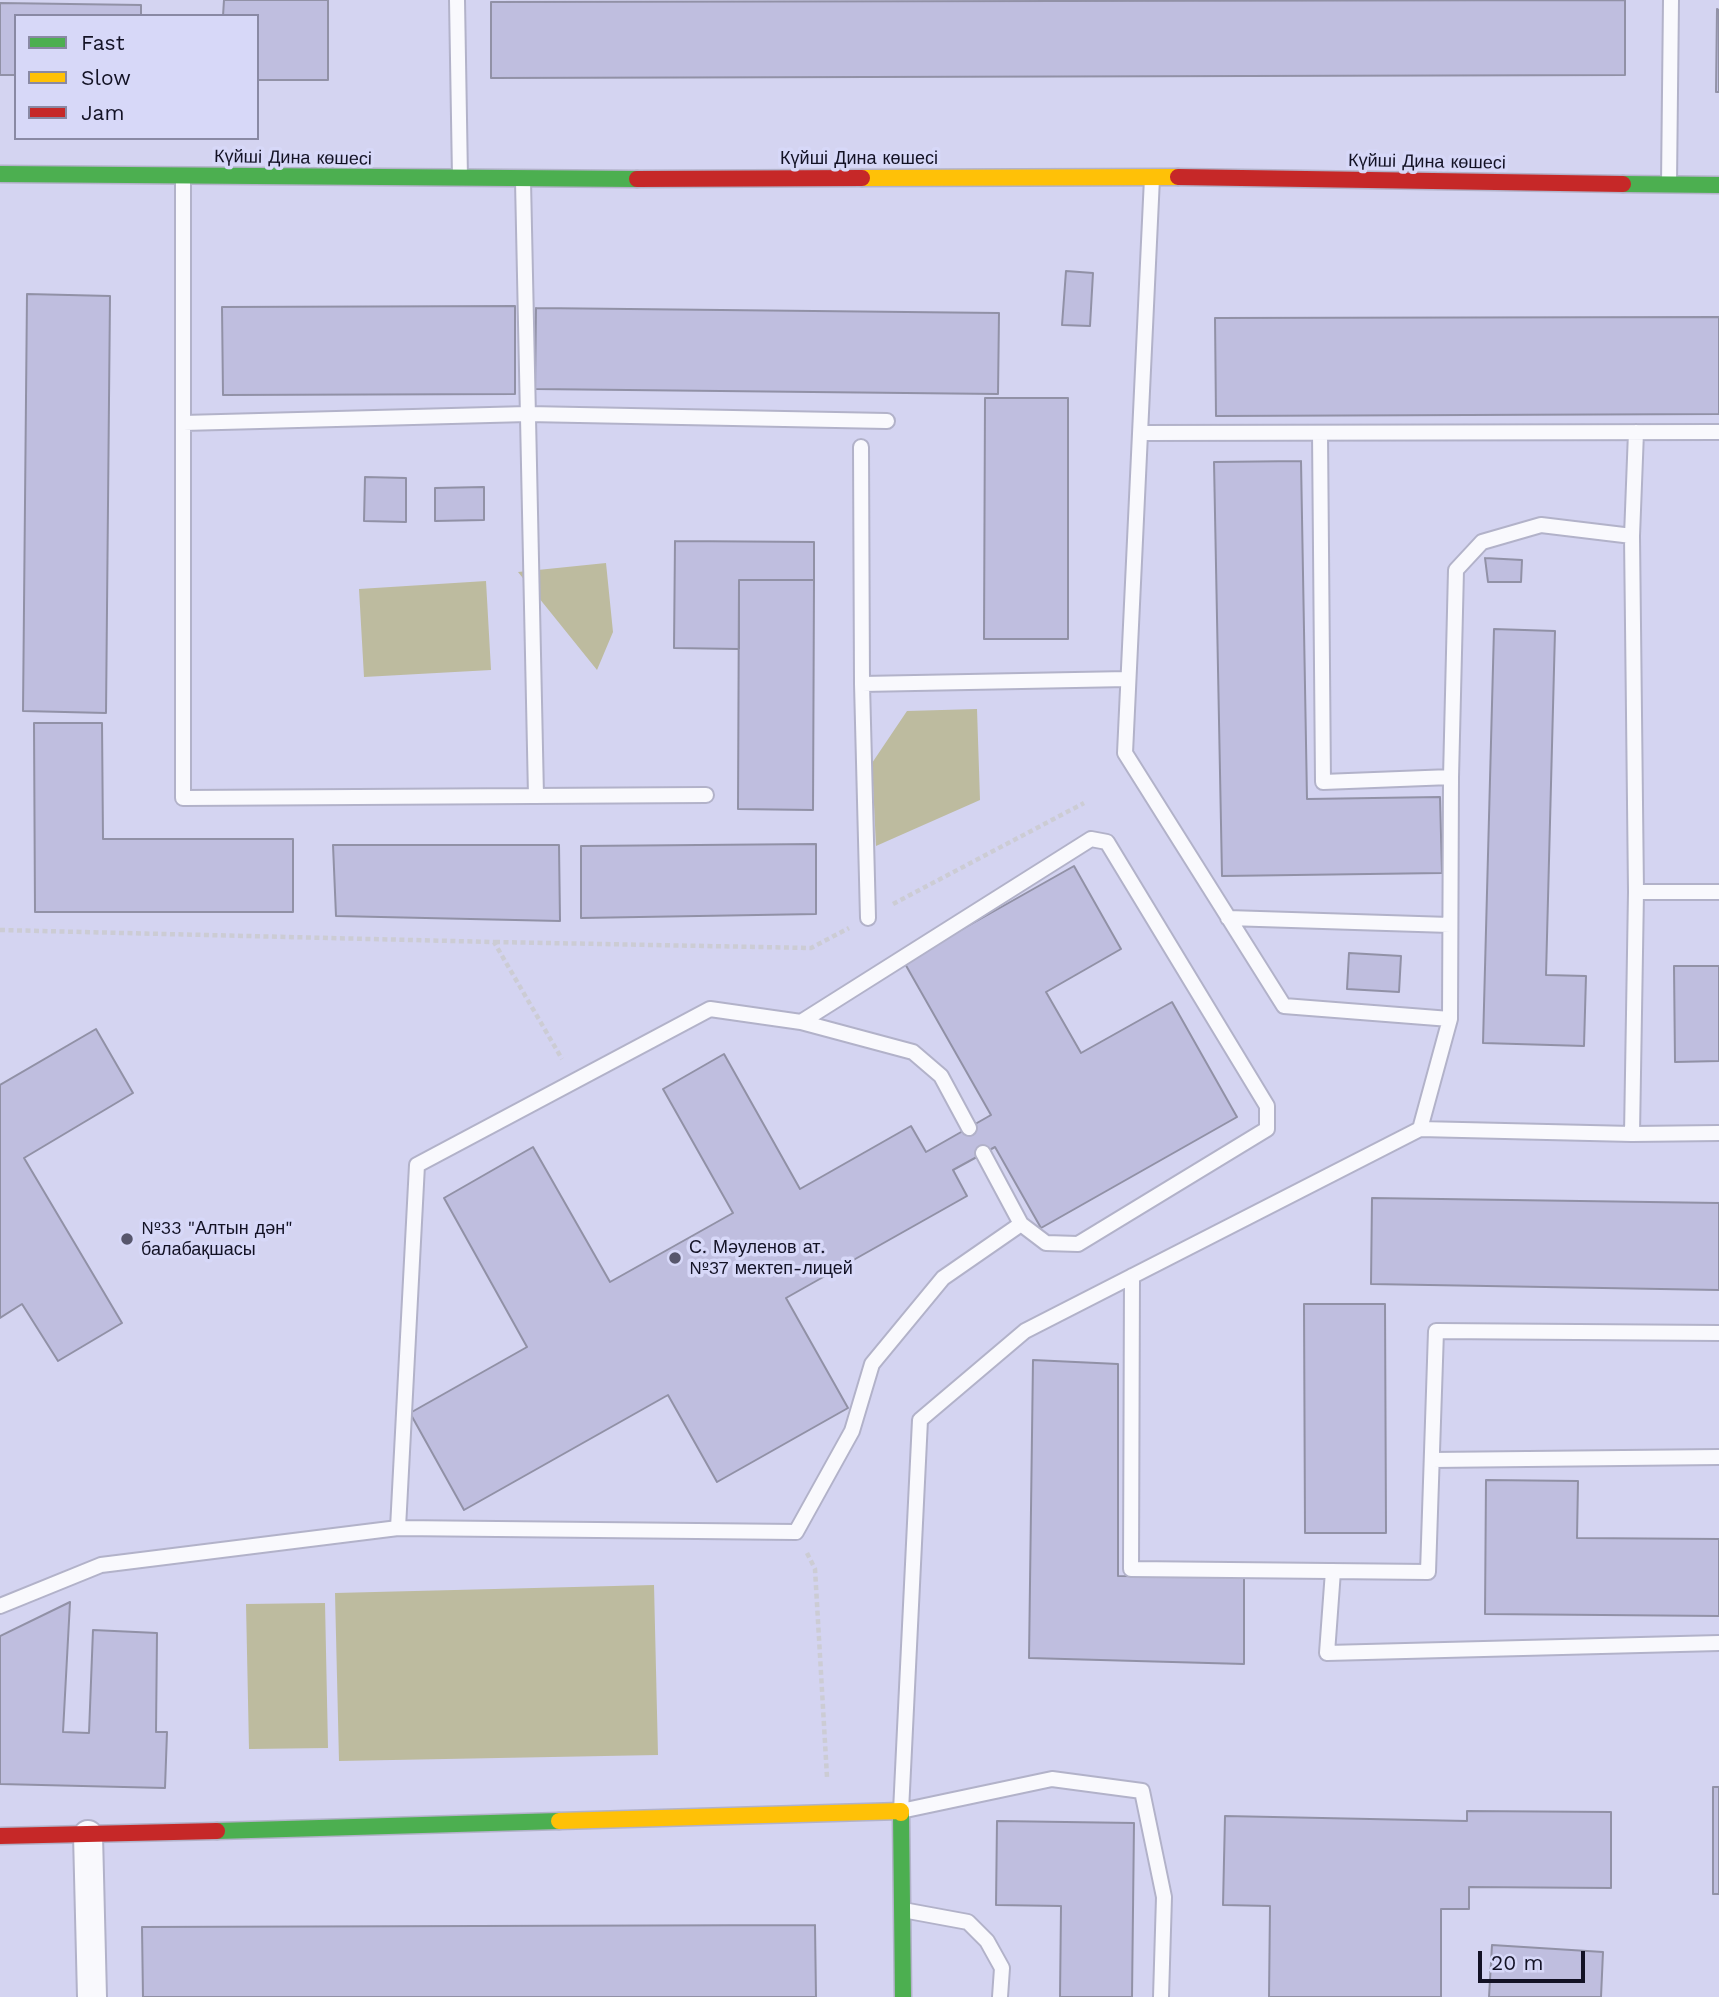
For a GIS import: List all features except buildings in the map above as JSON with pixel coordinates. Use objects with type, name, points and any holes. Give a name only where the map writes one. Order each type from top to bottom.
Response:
[{"type":"street","name":"Күйші Дина көшесі","points":[[0,174],[523,180],[1152,177],[1719,185]]},
{"type":"street","points":[[0,1836],[901,1811],[903,1997]]},
{"type":"street","points":[[88,1835],[92,1997]]},
{"type":"lane","points":[[457,0],[460,178]]},
{"type":"lane","points":[[1669,185],[1671,0]]},
{"type":"lane","points":[[183,176],[183,798],[706,794]]},
{"type":"lane","points":[[1152,177],[1125,753],[1284,1006],[1450,1019]]},
{"type":"lane","points":[[523,180],[537,796]]},
{"type":"lane","points":[[183,423],[528,414],[887,421]]},
{"type":"lane","points":[[1632,1134],[1636,892],[1632,536],[1636,432]]},
{"type":"lane","points":[[1140,433],[1719,432]]},
{"type":"lane","points":[[1320,433],[1323,782],[1451,778]]},
{"type":"lane","points":[[861,447],[862,684],[868,918]]},
{"type":"lane","points":[[1420,1129],[1450,1019],[1451,778],[1456,570],[1482,542],[1541,525],[1632,536]]},
{"type":"lane","points":[[862,684],[1128,679]]},
{"type":"lane","points":[[801,1022],[1091,839],[1107,842],[1267,1106],[1267,1129],[1078,1244],[1046,1243],[1021,1224],[983,1153]]},
{"type":"lane","points":[[1636,892],[1719,892]]},
{"type":"lane","points":[[1228,918],[1451,925]]},
{"type":"lane","points":[[398,1528],[417,1166],[710,1009],[801,1022],[913,1052],[942,1076],[970,1128]]},
{"type":"lane","points":[[1161,1997],[1164,1897],[1142,1791],[1052,1779],[901,1811],[919,1420],[1025,1331],[1420,1129],[1632,1134],[1719,1133]]},
{"type":"lane","points":[[0,1606],[101,1564],[398,1528],[796,1532],[852,1431],[872,1364],[943,1278],[1021,1224]]},
{"type":"lane","points":[[1132,1276],[1131,1569],[1428,1572],[1436,1331],[1719,1333]]},
{"type":"lane","points":[[1432,1460],[1719,1457]]},
{"type":"lane","points":[[1333,1571],[1327,1653],[1719,1643]]},
{"type":"lane","points":[[902,1910],[968,1922],[987,1941],[1002,1968],[1000,1997]]},
{"type":"path","points":[[0,930],[811,948],[1084,803]]},
{"type":"path","points":[[494,943],[575,1081]]},
{"type":"path","points":[[796,1532],[815,1569],[829,1812]]},
{"type":"shaded area","points":[[606,563],[613,632],[597,670],[518,572]]},
{"type":"shaded area","points":[[486,581],[491,670],[364,677],[359,589]]},
{"type":"shaded area","points":[[977,709],[980,800],[876,846],[872,763],[907,711]]},
{"type":"shaded area","points":[[654,1585],[658,1755],[339,1761],[335,1593]]},
{"type":"shaded area","points":[[325,1603],[328,1748],[249,1749],[246,1604]]},
{"type":"traffic: fast","points":[[0,174],[637,179]]},
{"type":"traffic: fast","points":[[1623,184],[1719,185]]},
{"type":"traffic: fast","points":[[901,1813],[903,1997]]},
{"type":"traffic: fast","points":[[217,1831],[559,1821]]},
{"type":"traffic: slow","points":[[862,178],[1178,177]]},
{"type":"traffic: slow","points":[[559,1821],[901,1813]]},
{"type":"traffic: jam","points":[[1178,177],[1623,184]]},
{"type":"traffic: jam","points":[[637,179],[862,178]]},
{"type":"traffic: jam","points":[[0,1836],[217,1831]]},
{"type":"place","name":"№33 \"Алтын дән\" балабақшасы","points":[[127,1239]]},
{"type":"place","name":"С. Мәуленов ат. №37 мектеп-лицей","points":[[675,1258]]}]
